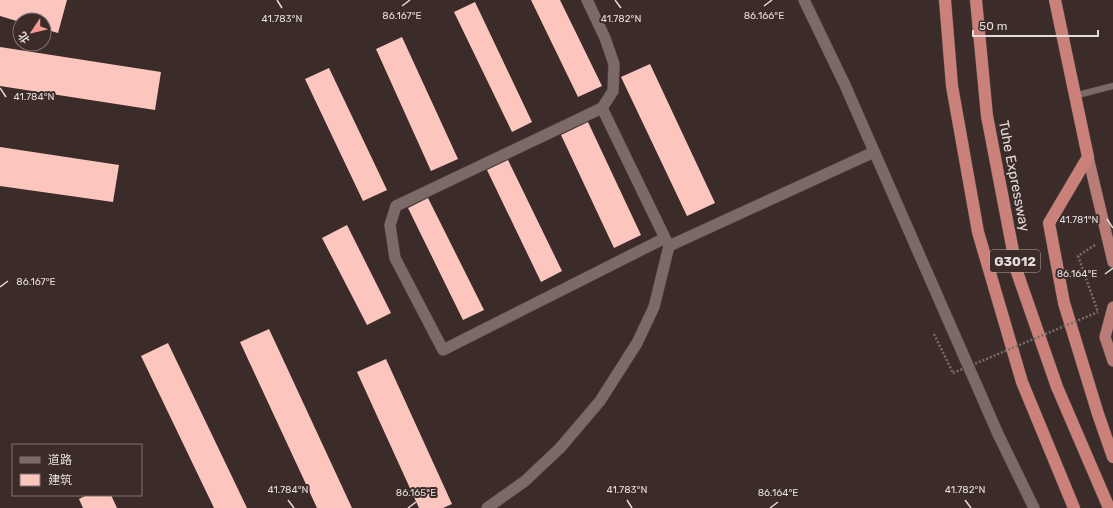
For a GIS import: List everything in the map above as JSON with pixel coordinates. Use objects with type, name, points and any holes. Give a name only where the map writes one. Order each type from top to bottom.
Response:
[{"type":"highway","name":"G3012","points":[[945,0],[952,86],[978,232],[1022,382],[1074,508]]},
{"type":"highway","name":"Tuhe Expressway","points":[[976,0],[987,116],[1017,272],[1057,387],[1109,508]]},
{"type":"highway","points":[[1055,0],[1088,158],[1111,241],[1113,262]]},
{"type":"highway","points":[[1088,158],[1049,223],[1064,304],[1098,414],[1113,456]]},
{"type":"highway","points":[[1113,307],[1105,337],[1113,361]]},
{"type":"street","points":[[587,0],[605,38],[614,64],[613,91],[602,108],[396,206],[390,226],[395,258],[444,350],[667,242],[874,152]]},
{"type":"street","points":[[804,0],[845,85],[998,434],[1034,508]]},
{"type":"street","points":[[487,508],[525,481],[560,448],[600,401],[637,343],[654,307],[667,242],[602,108]]},
{"type":"lane","points":[[1074,96],[1113,86]]},
{"type":"path","points":[[934,334],[954,373],[1098,312],[1078,256],[1094,245],[1111,241]]},
{"type":"building","points":[[0,0],[67,0],[58,33],[52,31],[52,12],[12,12],[12,20],[0,16]]},
{"type":"building","points":[[531,0],[560,0],[602,86],[578,97]]},
{"type":"building","points":[[475,2],[532,122],[512,132],[454,12]]},
{"type":"building","points":[[402,37],[458,159],[431,171],[376,49]]},
{"type":"building","points":[[0,47],[12,49],[12,52],[32,52],[161,72],[155,110],[0,86]]},
{"type":"building","points":[[650,64],[715,203],[687,216],[621,77]]},
{"type":"building","points":[[329,68],[387,190],[363,201],[305,79]]},
{"type":"building","points":[[588,122],[641,235],[614,248],[561,135]]},
{"type":"building","points":[[0,147],[119,165],[113,202],[0,186]]},
{"type":"building","points":[[508,160],[562,271],[541,282],[487,170]]},
{"type":"building","points":[[428,198],[484,310],[463,320],[408,208]]},
{"type":"building","points":[[347,225],[391,313],[367,325],[322,238]]},
{"type":"building","points":[[269,329],[352,508],[317,508],[240,342]]},
{"type":"building","points":[[168,343],[247,508],[214,508],[141,356]]},
{"type":"building","points":[[386,359],[452,504],[443,508],[419,508],[357,372]]},
{"type":"building","points":[[85,496],[111,496],[117,508],[83,508],[79,499]]}]
